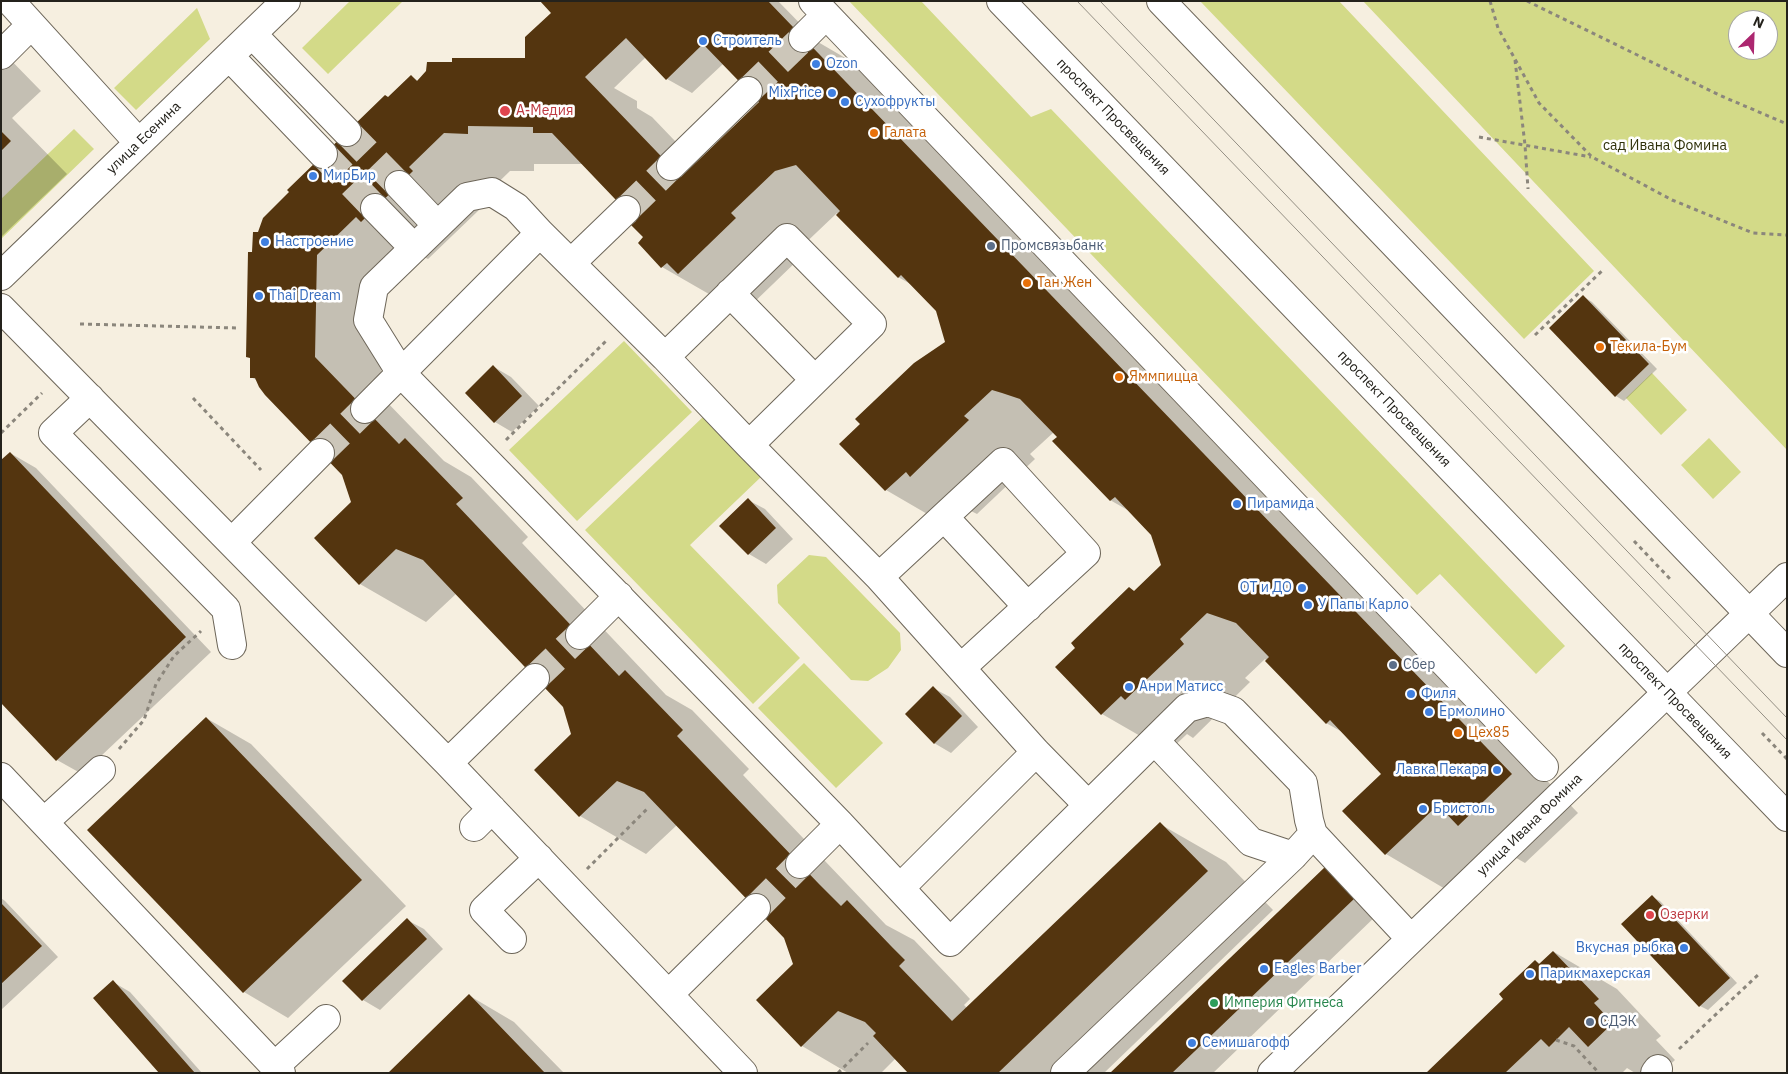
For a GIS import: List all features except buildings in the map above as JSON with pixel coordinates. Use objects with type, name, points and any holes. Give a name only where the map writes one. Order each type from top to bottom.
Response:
[{"type":"main road","points":[[10,1],[139,142]]},
{"type":"main road","name":"улица Есенина","points":[[1,276],[286,1]]},
{"type":"main road","name":"проспект Просвещения","points":[[1001,1],[1787,817]]},
{"type":"main road","points":[[1161,1],[1787,652]]},
{"type":"main road","points":[[803,38],[820,8],[1544,767]]},
{"type":"main road","points":[[1,55],[31,25]]},
{"type":"main road","points":[[252,34],[347,132]]},
{"type":"main road","points":[[229,56],[323,154]]},
{"type":"main road","points":[[671,166],[748,91]]},
{"type":"main road","points":[[399,186],[437,226]]},
{"type":"main road","points":[[1088,805],[1036,752],[962,667],[879,577],[749,445],[666,357],[516,207],[492,192],[467,197],[374,287],[368,320],[401,373],[840,824],[950,942],[1187,708],[1208,702],[1233,711],[1303,783],[1309,820],[1314,834],[1412,939]]},
{"type":"main road","points":[[375,208],[414,248]]},
{"type":"main road","points":[[571,264],[626,210]]},
{"type":"main road","points":[[365,409],[540,233]]},
{"type":"main road","points":[[666,357],[787,238],[872,324],[749,445]]},
{"type":"main road","points":[[730,293],[816,380]]},
{"type":"main road","points":[[1,308],[448,763],[483,818],[538,858],[743,1073]]},
{"type":"main road","points":[[90,398],[54,433],[226,609],[232,645]]},
{"type":"main road","points":[[232,542],[320,453]]},
{"type":"main road","points":[[879,577],[1003,462],[1086,553],[962,667]]},
{"type":"main road","points":[[944,516],[1028,607]]},
{"type":"main road","name":"улица Ивана Фомина","points":[[1272,1073],[1787,577]]},
{"type":"main road","points":[[580,635],[619,596]]},
{"type":"main road","points":[[448,763],[483,713],[535,678]]},
{"type":"main road","points":[[1155,741],[1251,842],[1294,856]]},
{"type":"main road","points":[[900,888],[1036,752]]},
{"type":"main road","points":[[44,822],[100,770]]},
{"type":"main road","points":[[1,777],[278,1070],[326,1019]]},
{"type":"main road","points":[[800,864],[840,824]]},
{"type":"main road","points":[[1065,1073],[1294,856],[1314,834]]},
{"type":"main road","points":[[512,939],[484,910],[538,858]]},
{"type":"main road","points":[[668,994],[702,947],[756,908]]},
{"type":"path","points":[[1490,1],[1498,28],[1539,102],[1592,157],[1672,200],[1753,233],[1787,235]]},
{"type":"path","points":[[1527,1],[1719,95],[1787,124]]},
{"type":"path","points":[[1514,57],[1525,145],[1528,188]]},
{"type":"path","points":[[1479,137],[1592,157]]},
{"type":"path","points":[[1535,335],[1604,269]]},
{"type":"path","points":[[486,460],[628,320]]},
{"type":"path","points":[[80,324],[238,328]]},
{"type":"path","points":[[1,433],[64,372]]},
{"type":"path","points":[[193,398],[282,492]]},
{"type":"path","points":[[1634,541],[1672,581]]},
{"type":"path","points":[[100,770],[144,720],[156,684],[174,656],[226,609]]},
{"type":"path","points":[[1762,733],[1787,759]]},
{"type":"path","points":[[584,871],[647,809]]},
{"type":"path","points":[[1657,1071],[1759,974]]},
{"type":"path","points":[[1556,1040],[1574,1046],[1599,1073]]},
{"type":"path","points":[[838,1073],[868,1044]]},
{"type":"green space","points":[[350,1],[403,1],[328,74],[302,48]]},
{"type":"green space","points":[[849,1],[921,1],[1031,117],[1051,109],[1565,646],[1536,674],[1440,574],[1417,595]]},
{"type":"green space","points":[[1200,1],[1339,1],[1594,271],[1524,339]]},
{"type":"green space","name":"сад Ивана Фомина","points":[[1363,1],[1787,1],[1787,450]]},
{"type":"green space","points":[[197,8],[210,39],[136,110],[114,88]]},
{"type":"green space","points":[[74,129],[94,149],[1,239],[1,199]]},
{"type":"green space","points":[[624,341],[692,412],[577,521],[509,450]]},
{"type":"green space","points":[[1652,373],[1687,410],[1661,435],[1626,398]]},
{"type":"green space","points":[[704,416],[762,476],[690,545],[800,658],[753,704],[585,530]]},
{"type":"green space","points":[[1709,438],[1741,472],[1713,499],[1681,465]]},
{"type":"green space","points":[[809,555],[826,557],[900,633],[901,650],[888,668],[868,681],[851,680],[778,603],[777,585]]},
{"type":"green space","points":[[804,663],[883,743],[836,788],[758,708]]},
{"type":"tunnel","points":[[748,91],[803,38]]},
{"type":"tunnel","points":[[347,132],[399,185]]},
{"type":"tunnel","points":[[323,154],[375,208]]},
{"type":"tunnel","points":[[626,210],[671,166]]},
{"type":"tunnel","points":[[320,453],[365,409]]},
{"type":"tunnel","points":[[535,678],[580,635]]},
{"type":"tunnel","points":[[756,908],[800,864]]},
{"type":"tram line","points":[[1077,1],[1787,740]]},
{"type":"tram line","points":[[1100,1],[1787,718]]},
{"type":"place","name":"Строитель","points":[[703,41]]},
{"type":"place","name":"Ozon","points":[[816,64]]},
{"type":"place","name":"MixPrice","points":[[832,93]]},
{"type":"place","name":"Сухофрукты","points":[[845,102]]},
{"type":"place","name":"А-Медия","points":[[505,111]]},
{"type":"place","name":"Галата","points":[[874,133]]},
{"type":"place","name":"МирБир","points":[[313,176]]},
{"type":"place","name":"Настроение","points":[[265,242]]},
{"type":"place","name":"Промсвязьбанк","points":[[991,246]]},
{"type":"place","name":"Тан Жен","points":[[1027,283]]},
{"type":"place","name":"Thai Dream","points":[[259,296]]},
{"type":"place","name":"Текила-Бум","points":[[1600,347]]},
{"type":"place","name":"Яммпицца","points":[[1119,377]]},
{"type":"place","name":"Пирамида","points":[[1237,504]]},
{"type":"place","name":"ОТ и ДО","points":[[1302,588]]},
{"type":"place","name":"У Папы Карло","points":[[1308,605]]},
{"type":"place","name":"Сбер","points":[[1393,665]]},
{"type":"place","name":"Анри Матисс","points":[[1129,687]]},
{"type":"place","name":"Филя","points":[[1411,694]]},
{"type":"place","name":"Ермолино","points":[[1429,712]]},
{"type":"place","name":"Цех85","points":[[1458,733]]},
{"type":"place","name":"Лавка Пекаря","points":[[1497,770]]},
{"type":"place","name":"Бристоль","points":[[1423,809]]},
{"type":"place","name":"Озерки","points":[[1650,915]]},
{"type":"place","name":"Вкусная рыбка","points":[[1684,948]]},
{"type":"place","name":"Eagles Barber","points":[[1264,969]]},
{"type":"place","name":"Парикмахерская","points":[[1530,974]]},
{"type":"place","name":"Империя Фитнеса","points":[[1214,1003]]},
{"type":"place","name":"СДЭК","points":[[1590,1022]]},
{"type":"place","name":"Семишагофф","points":[[1192,1043]]}]
